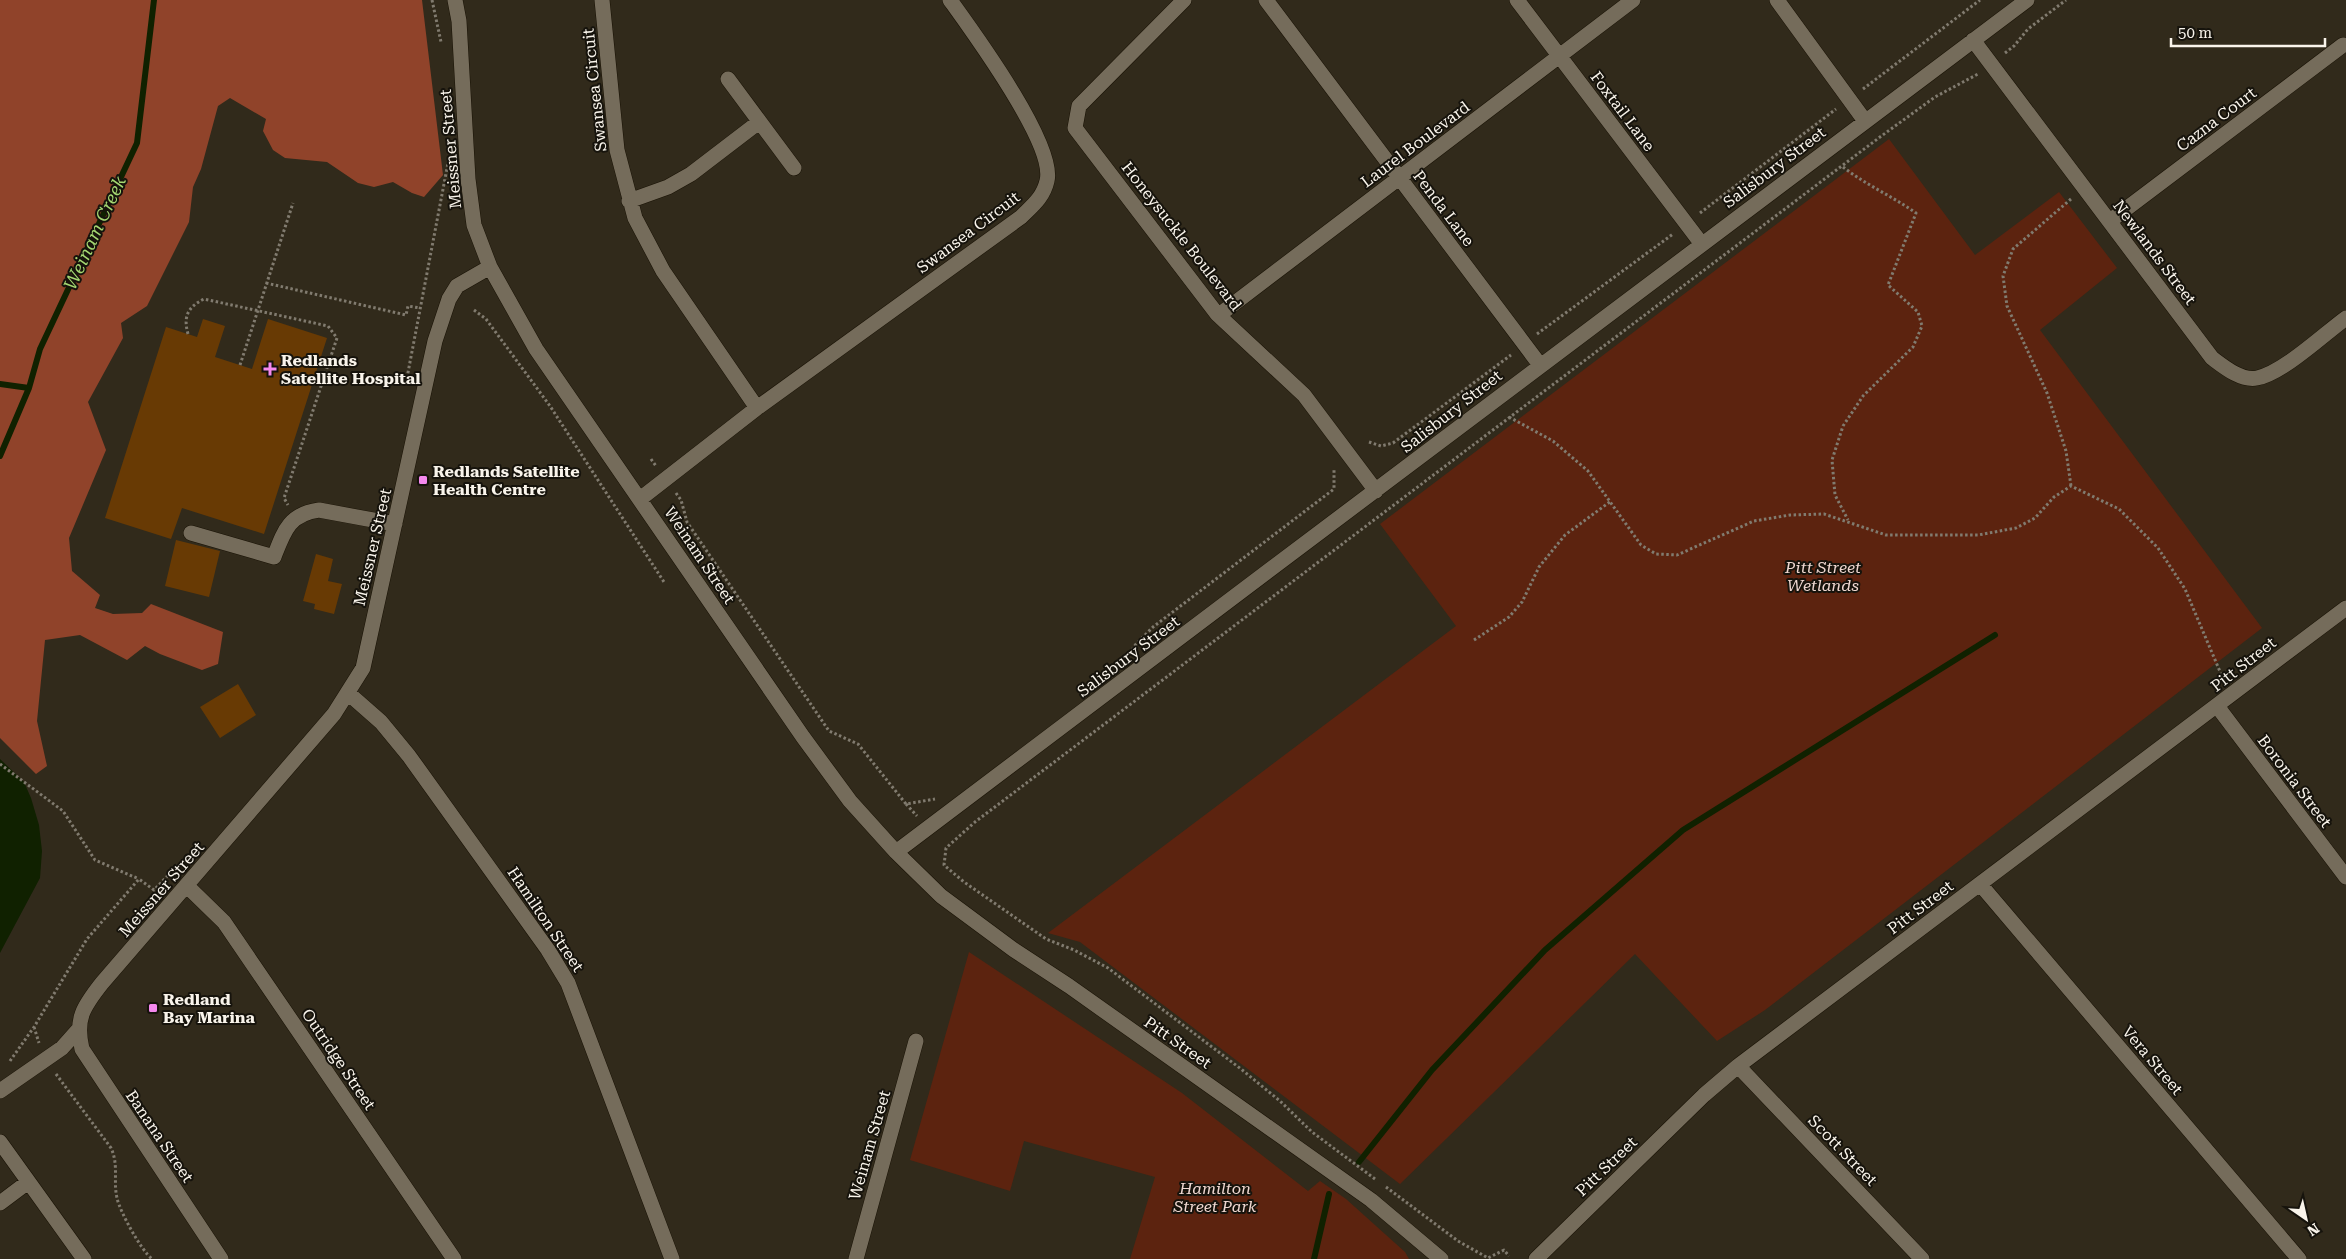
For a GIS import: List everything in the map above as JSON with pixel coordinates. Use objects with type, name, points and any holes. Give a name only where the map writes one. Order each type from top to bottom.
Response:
[{"type":"street","name":"Meissner Street","points":[[78,1030],[79,1019],[89,999],[312,741],[348,693],[363,668],[436,342],[450,299],[457,286],[490,268],[474,225],[468,179],[455,0]]},
{"type":"street","name":"Swansea Circuit","points":[[602,0],[617,150],[629,201],[645,241],[663,271],[757,408]]},
{"type":"street","name":"Swansea Circuit","points":[[640,499],[757,408],[1020,217],[1040,199],[1048,180],[1047,162],[1039,144],[988,52],[950,0]]},
{"type":"street","name":"Honeysuckle Boulevard","points":[[1184,0],[1079,106],[1076,128],[1218,315],[1304,395],[1376,491]]},
{"type":"street","name":"Penda Lane","points":[[1266,0],[1540,365]]},
{"type":"street","name":"Foxtail Lane","points":[[1517,0],[1701,243]]},
{"type":"street","name":"Laurel Boulevard","points":[[1218,315],[1634,0]]},
{"type":"street","points":[[1777,0],[1865,120]]},
{"type":"street","name":"Salisbury Street","points":[[896,852],[1376,491],[1701,243],[2027,0]]},
{"type":"street","name":"Newlands Street","points":[[1973,40],[2212,358],[2230,372],[2256,378],[2281,367],[2346,318]]},
{"type":"street","name":"Cazna Court","points":[[2110,221],[2342,45]]},
{"type":"street","points":[[728,79],[794,168]]},
{"type":"street","points":[[629,201],[668,187],[691,174],[759,122]]},
{"type":"street","name":"Weinam Street","points":[[490,268],[536,349],[803,737],[850,801],[896,852]]},
{"type":"street","points":[[191,533],[274,557],[285,528],[306,512],[319,510],[395,524]]},
{"type":"street","name":"Pitt Street","points":[[1536,1259],[1704,1094],[1738,1066],[2346,608]]},
{"type":"street","name":"Hamilton Street","points":[[348,693],[381,722],[409,756],[548,950],[568,983],[672,1259]]},
{"type":"street","name":"Boronia Street","points":[[2217,706],[2346,877]]},
{"type":"street","name":"Pitt Street","points":[[896,852],[941,896],[1014,950],[1069,986],[1371,1200],[1425,1243],[1441,1259]]},
{"type":"street","name":"Vera Street","points":[[1980,884],[2299,1259]]},
{"type":"street","name":"Outridge Street","points":[[187,886],[224,922],[454,1259]]},
{"type":"street","points":[[0,1090],[62,1048],[78,1030]]},
{"type":"street","name":"Banana Street","points":[[78,1030],[82,1049],[89,1061],[220,1259]]},
{"type":"street","name":"Weinam Street","points":[[856,1259],[916,1041]]},
{"type":"street","name":"Scott Street","points":[[1738,1066],[1922,1259]]},
{"type":"street","points":[[0,1142],[84,1259]]},
{"type":"street","points":[[0,1202],[28,1182]]},
{"type":"path","points":[[432,0],[443,52]]},
{"type":"path","points":[[1508,1256],[1504,1250],[1488,1258],[1458,1241],[1312,1132],[1280,1101],[1242,1069],[1108,968],[1074,950],[1046,939],[964,882],[944,866],[946,848],[975,822],[1935,97],[1969,80],[1991,64],[2014,46],[2028,29],[2066,0]]},
{"type":"path","points":[[404,390],[448,159]]},
{"type":"path","points":[[1843,167],[1867,185],[1891,195],[1916,213],[1888,285],[1918,312],[1922,326],[1913,347],[1863,396],[1843,426],[1832,460],[1835,495],[1848,521]]},
{"type":"path","points":[[2071,486],[2066,450],[2046,393],[2007,306],[2003,276],[2013,249],[2085,187]]},
{"type":"path","points":[[240,365],[293,203]]},
{"type":"path","points":[[266,283],[406,315],[408,306],[420,308]]},
{"type":"path","points":[[424,289],[430,291]]},
{"type":"path","points":[[188,334],[185,324],[186,314],[194,304],[204,299],[328,326],[336,338],[284,498],[296,519]]},
{"type":"path","points":[[474,310],[486,319],[550,406],[664,582]]},
{"type":"path","points":[[1493,401],[1509,418],[1553,442],[1588,471],[1641,545],[1656,554],[1677,555],[1754,521],[1790,515],[1824,514],[1886,535],[1978,535],[2016,528],[2035,518],[2054,497],[2071,486]]},
{"type":"path","points":[[1130,655],[1136,644],[1153,628],[1334,489],[1334,469]]},
{"type":"path","points":[[2071,486],[2119,509],[2158,548],[2185,589],[2231,695]]},
{"type":"path","points":[[681,500],[687,522],[829,731],[858,744],[906,804],[938,799]]},
{"type":"path","points":[[1474,640],[1509,617],[1522,602],[1539,567],[1566,535],[1611,501]]},
{"type":"path","points":[[0,764],[63,811],[95,860],[139,879],[154,890],[182,860]]},
{"type":"path","points":[[8,1064],[34,1027],[87,939],[139,879]]},
{"type":"path","points":[[34,1027],[44,1060],[111,1148],[116,1158],[117,1198],[136,1238],[152,1259]]},
{"type":"green space","name":"Pitt Street Wetlands","points":[[1889,139],[1975,255],[2059,192],[2117,268],[2040,330],[2262,628],[1765,1010],[1717,1041],[1635,954],[1400,1184],[1080,942],[1048,933],[1456,626],[1380,524]]},
{"type":"green space","name":"Hamilton Street Park","points":[[969,952],[1182,1093],[1308,1191],[1320,1181],[1346,1199],[1405,1252],[1409,1259],[1130,1259],[1155,1177],[1024,1141],[1010,1191],[910,1160]]},
{"type":"shaded area","points":[[0,0],[422,0],[443,175],[424,197],[412,193],[393,182],[374,187],[358,183],[327,162],[285,158],[273,150],[263,131],[266,119],[230,98],[218,106],[201,169],[193,187],[189,222],[147,306],[121,323],[123,338],[88,402],[106,450],[69,538],[72,571],[100,595],[95,608],[113,614],[142,613],[151,604],[223,632],[218,664],[202,670],[160,654],[145,646],[127,660],[80,635],[45,640],[37,721],[47,766],[36,774],[0,738]]},
{"type":"shaded area","points":[[0,759],[24,782],[39,825],[42,851],[40,878],[0,953]]},
{"type":"building","points":[[203,319],[225,326],[215,357],[252,369],[268,319],[327,338],[264,534],[182,508],[171,539],[105,518],[166,327],[197,337]]},
{"type":"building","points":[[176,540],[220,551],[209,597],[165,586]]},
{"type":"building","points":[[316,554],[333,559],[328,581],[342,584],[334,614],[314,609],[315,604],[303,601]]},
{"type":"building","points":[[238,684],[256,715],[220,738],[200,707]]},
{"type":"waterway","name":"Weinam Creek","points":[[0,456],[29,388],[40,349],[137,143],[154,0]]},
{"type":"waterway","points":[[0,384],[29,388]]},
{"type":"waterway","points":[[1359,1162],[1432,1070],[1545,950],[1683,830],[1995,635]]},
{"type":"waterway","points":[[1314,1259],[1329,1194]]},
{"type":"place","name":"Redlands Satellite Hospital","points":[[270,369]]},
{"type":"place","name":"Redlands Satellite Health Centre","points":[[423,480]]},
{"type":"place","name":"Redland Bay Marina","points":[[153,1008]]}]
